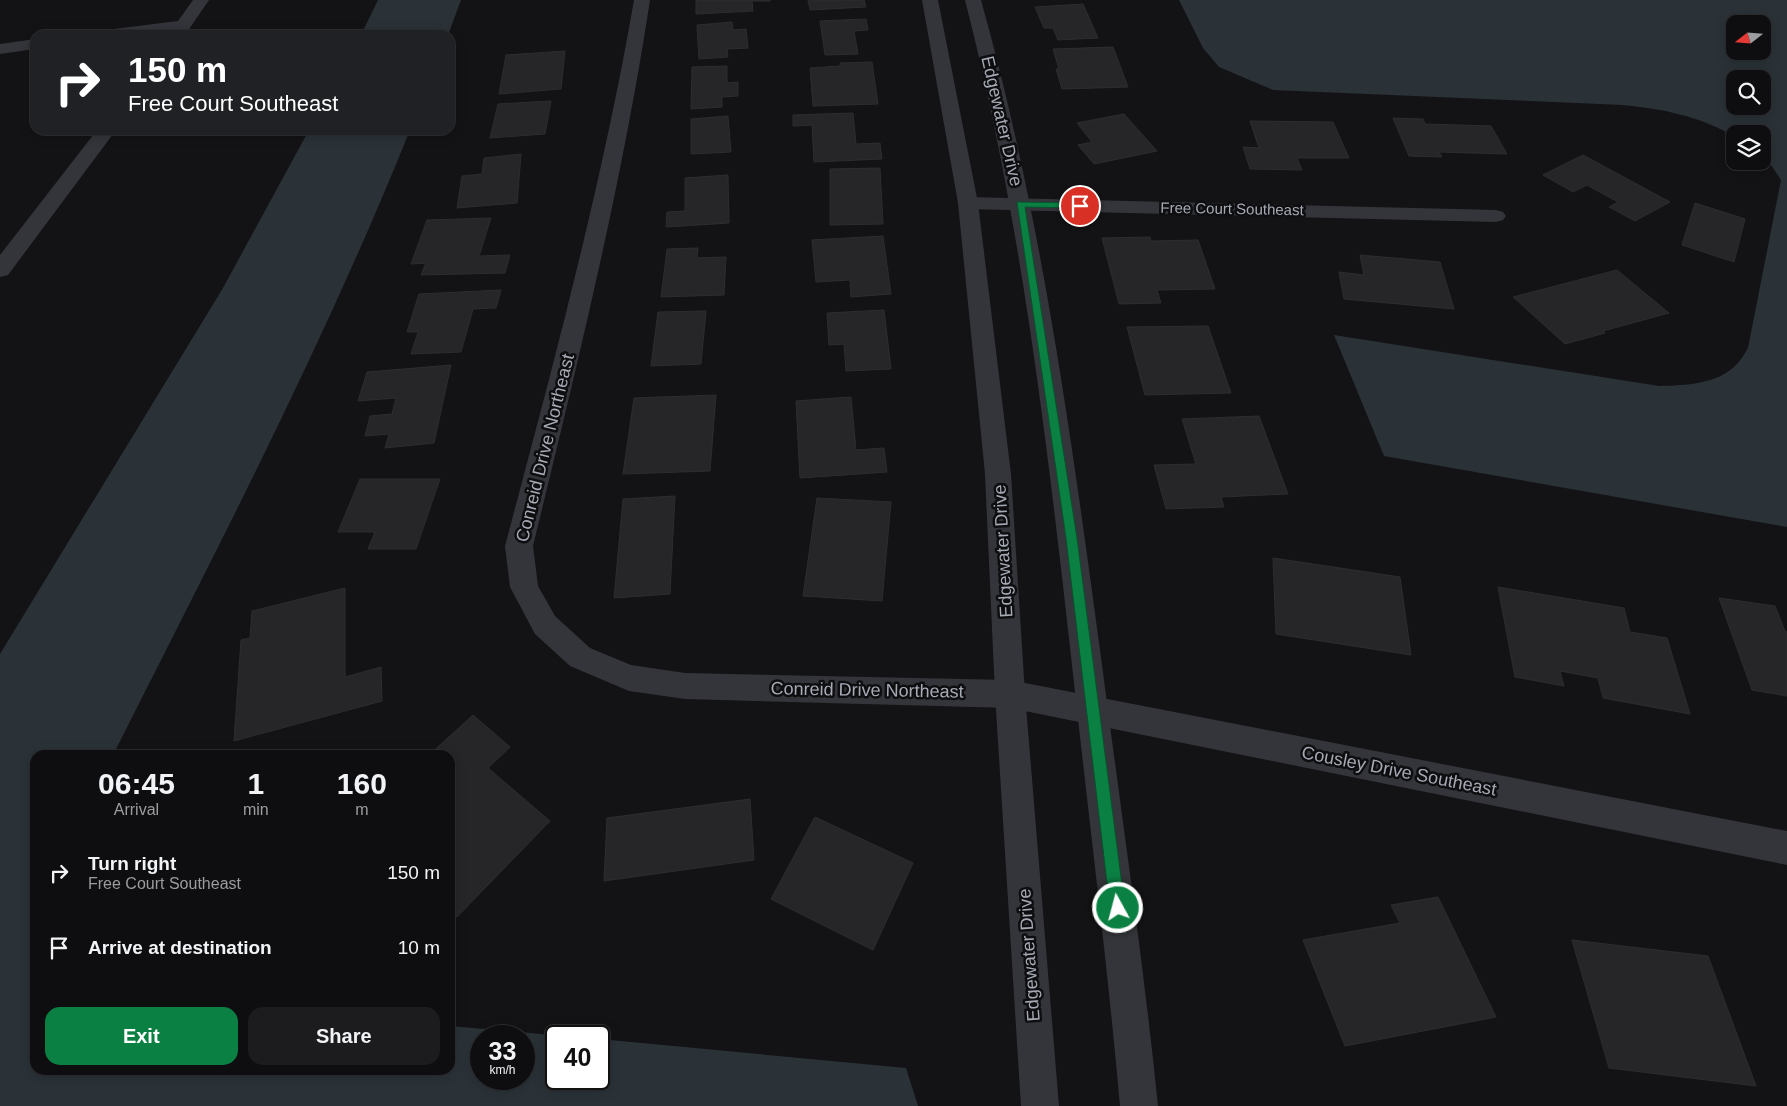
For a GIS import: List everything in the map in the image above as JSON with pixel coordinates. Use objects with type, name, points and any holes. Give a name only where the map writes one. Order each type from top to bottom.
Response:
[{"type":"street","points":[[181,30],[201,0]]},
{"type":"street","name":"Conreid Drive Northeast","points":[[642,0],[621,124],[599,227],[519,546],[524,587],[545,625],[580,657],[629,678],[685,686],[1010,694]]},
{"type":"street","name":"Edgewater Drive","points":[[930,0],[968,203],[998,474],[1010,694],[1040,1106]]},
{"type":"street","name":"Edgewater Drive","points":[[973,0],[982,32],[1020,204],[1072,538],[1130,1007],[1139,1106]]},
{"type":"street","points":[[0,49],[30,45]]},
{"type":"street","points":[[0,270],[103,135]]},
{"type":"street","name":"Free Court Southeast","points":[[968,203],[1496,216]]},
{"type":"street","points":[[0,241],[23,240]]},
{"type":"street","name":"Cousley Drive Southeast","points":[[1010,694],[1787,848]]},
{"type":"shaded area","points":[[378,0],[461,0],[450,30],[363,30]]},
{"type":"shaded area","points":[[1179,0],[1787,0],[1787,527],[1384,456],[1334,335],[1659,386],[1700,382],[1720,376],[1737,364],[1748,348],[1781,180],[1771,165],[1771,125],[1726,125],[1726,132],[1681,115],[1623,105],[1273,90],[1219,67],[1203,48]]},
{"type":"shaded area","points":[[306,135],[408,135],[377,210],[306,367],[116,750],[30,750],[30,1075],[455,1075],[455,1026],[470,1028],[470,1090],[535,1090],[535,1033],[545,1034],[545,1090],[610,1090],[610,1040],[906,1068],[918,1106],[0,1106],[0,654],[223,288]]},
{"type":"building","points":[[696,0],[770,1],[752,1],[753,11],[696,14]]},
{"type":"building","points":[[808,0],[864,0],[866,7],[810,10]]},
{"type":"building","points":[[1083,4],[1098,38],[1058,40],[1053,28],[1044,28],[1035,7]]},
{"type":"building","points":[[866,19],[868,30],[854,31],[858,54],[825,55],[820,21]]},
{"type":"building","points":[[732,22],[733,30],[746,29],[748,48],[727,49],[728,57],[699,59],[697,25]]},
{"type":"building","points":[[1113,47],[1128,87],[1062,89],[1053,49]]},
{"type":"building","points":[[565,51],[561,89],[499,94],[506,55]]},
{"type":"building","points":[[872,62],[878,104],[813,106],[810,68],[840,66],[840,63]]},
{"type":"building","points":[[727,66],[727,83],[738,82],[738,96],[722,97],[722,107],[691,109],[692,67]]},
{"type":"building","points":[[551,101],[545,134],[490,138],[498,104]]},
{"type":"building","points":[[853,113],[856,144],[880,143],[882,159],[814,162],[812,125],[793,126],[793,115]]},
{"type":"building","points":[[1124,114],[1157,151],[1094,164],[1078,145],[1092,142],[1077,123]]},
{"type":"building","points":[[728,116],[731,152],[691,154],[691,119]]},
{"type":"building","points":[[1393,118],[1423,119],[1425,124],[1491,126],[1507,154],[1439,152],[1442,157],[1409,156]]},
{"type":"building","points":[[1250,121],[1333,122],[1349,158],[1297,158],[1302,170],[1250,169],[1243,147],[1259,148]]},
{"type":"building","points":[[521,154],[517,203],[457,208],[462,176],[482,174],[484,158]]},
{"type":"building","points":[[1583,155],[1670,202],[1635,221],[1609,207],[1618,202],[1587,185],[1573,192],[1543,175]]},
{"type":"building","points":[[880,168],[883,224],[830,225],[830,169]]},
{"type":"building","points":[[728,175],[729,223],[666,227],[667,212],[685,211],[685,178]]},
{"type":"building","points":[[1695,203],[1745,219],[1734,262],[1682,245]]},
{"type":"building","points":[[491,218],[479,256],[510,255],[505,273],[421,275],[426,263],[411,264],[427,220]]},
{"type":"building","points":[[883,236],[891,294],[851,297],[850,280],[816,282],[812,240]]},
{"type":"building","points":[[1150,237],[1151,241],[1198,240],[1215,289],[1157,290],[1161,303],[1119,304],[1102,238]]},
{"type":"building","points":[[698,248],[697,258],[726,257],[724,295],[661,297],[667,249]]},
{"type":"building","points":[[1360,255],[1440,262],[1454,309],[1344,299],[1339,272],[1364,275]]},
{"type":"building","points":[[1617,270],[1669,313],[1603,331],[1605,333],[1565,344],[1513,297]]},
{"type":"building","points":[[501,290],[496,308],[473,309],[461,352],[411,354],[418,332],[407,332],[419,294]]},
{"type":"building","points":[[884,310],[891,369],[846,371],[844,344],[829,345],[827,313]]},
{"type":"building","points":[[706,311],[701,364],[651,366],[658,312]]},
{"type":"building","points":[[1208,326],[1231,393],[1145,395],[1127,327]]},
{"type":"building","points":[[451,365],[434,443],[385,448],[389,434],[365,436],[370,416],[392,414],[396,398],[358,401],[367,372]]},
{"type":"building","points":[[716,395],[710,471],[623,474],[634,398]]},
{"type":"building","points":[[851,397],[856,450],[884,448],[887,472],[800,478],[796,401]]},
{"type":"building","points":[[1259,416],[1288,494],[1221,497],[1224,507],[1166,509],[1154,465],[1196,464],[1182,419]]},
{"type":"building","points":[[360,479],[440,479],[416,549],[368,549],[375,532],[338,532]]},
{"type":"building","points":[[675,496],[670,594],[614,598],[623,499]]},
{"type":"building","points":[[817,498],[891,502],[882,601],[803,596]]},
{"type":"building","points":[[1273,558],[1400,577],[1411,655],[1276,634]]},
{"type":"building","points":[[1498,587],[1624,608],[1630,632],[1667,638],[1690,714],[1603,698],[1598,678],[1560,671],[1564,686],[1515,677]]},
{"type":"building","points":[[345,588],[345,677],[381,667],[382,701],[234,741],[241,640],[250,638],[252,611]]},
{"type":"building","points":[[1719,598],[1775,606],[1787,632],[1787,696],[1752,690]]},
{"type":"building","points":[[473,715],[510,747],[488,768],[550,821],[457,917],[455,915],[455,750],[434,750]]},
{"type":"building","points":[[750,799],[754,860],[604,881],[607,818]]},
{"type":"building","points":[[815,817],[913,863],[873,950],[771,899]]},
{"type":"building","points":[[1438,897],[1496,1017],[1345,1046],[1303,940],[1400,923],[1391,905]]},
{"type":"building","points":[[1572,940],[1708,956],[1756,1086],[1609,1068]]},
{"type":"route","points":[[1080,206],[1020,204],[1072,538],[1118,908]]}]
